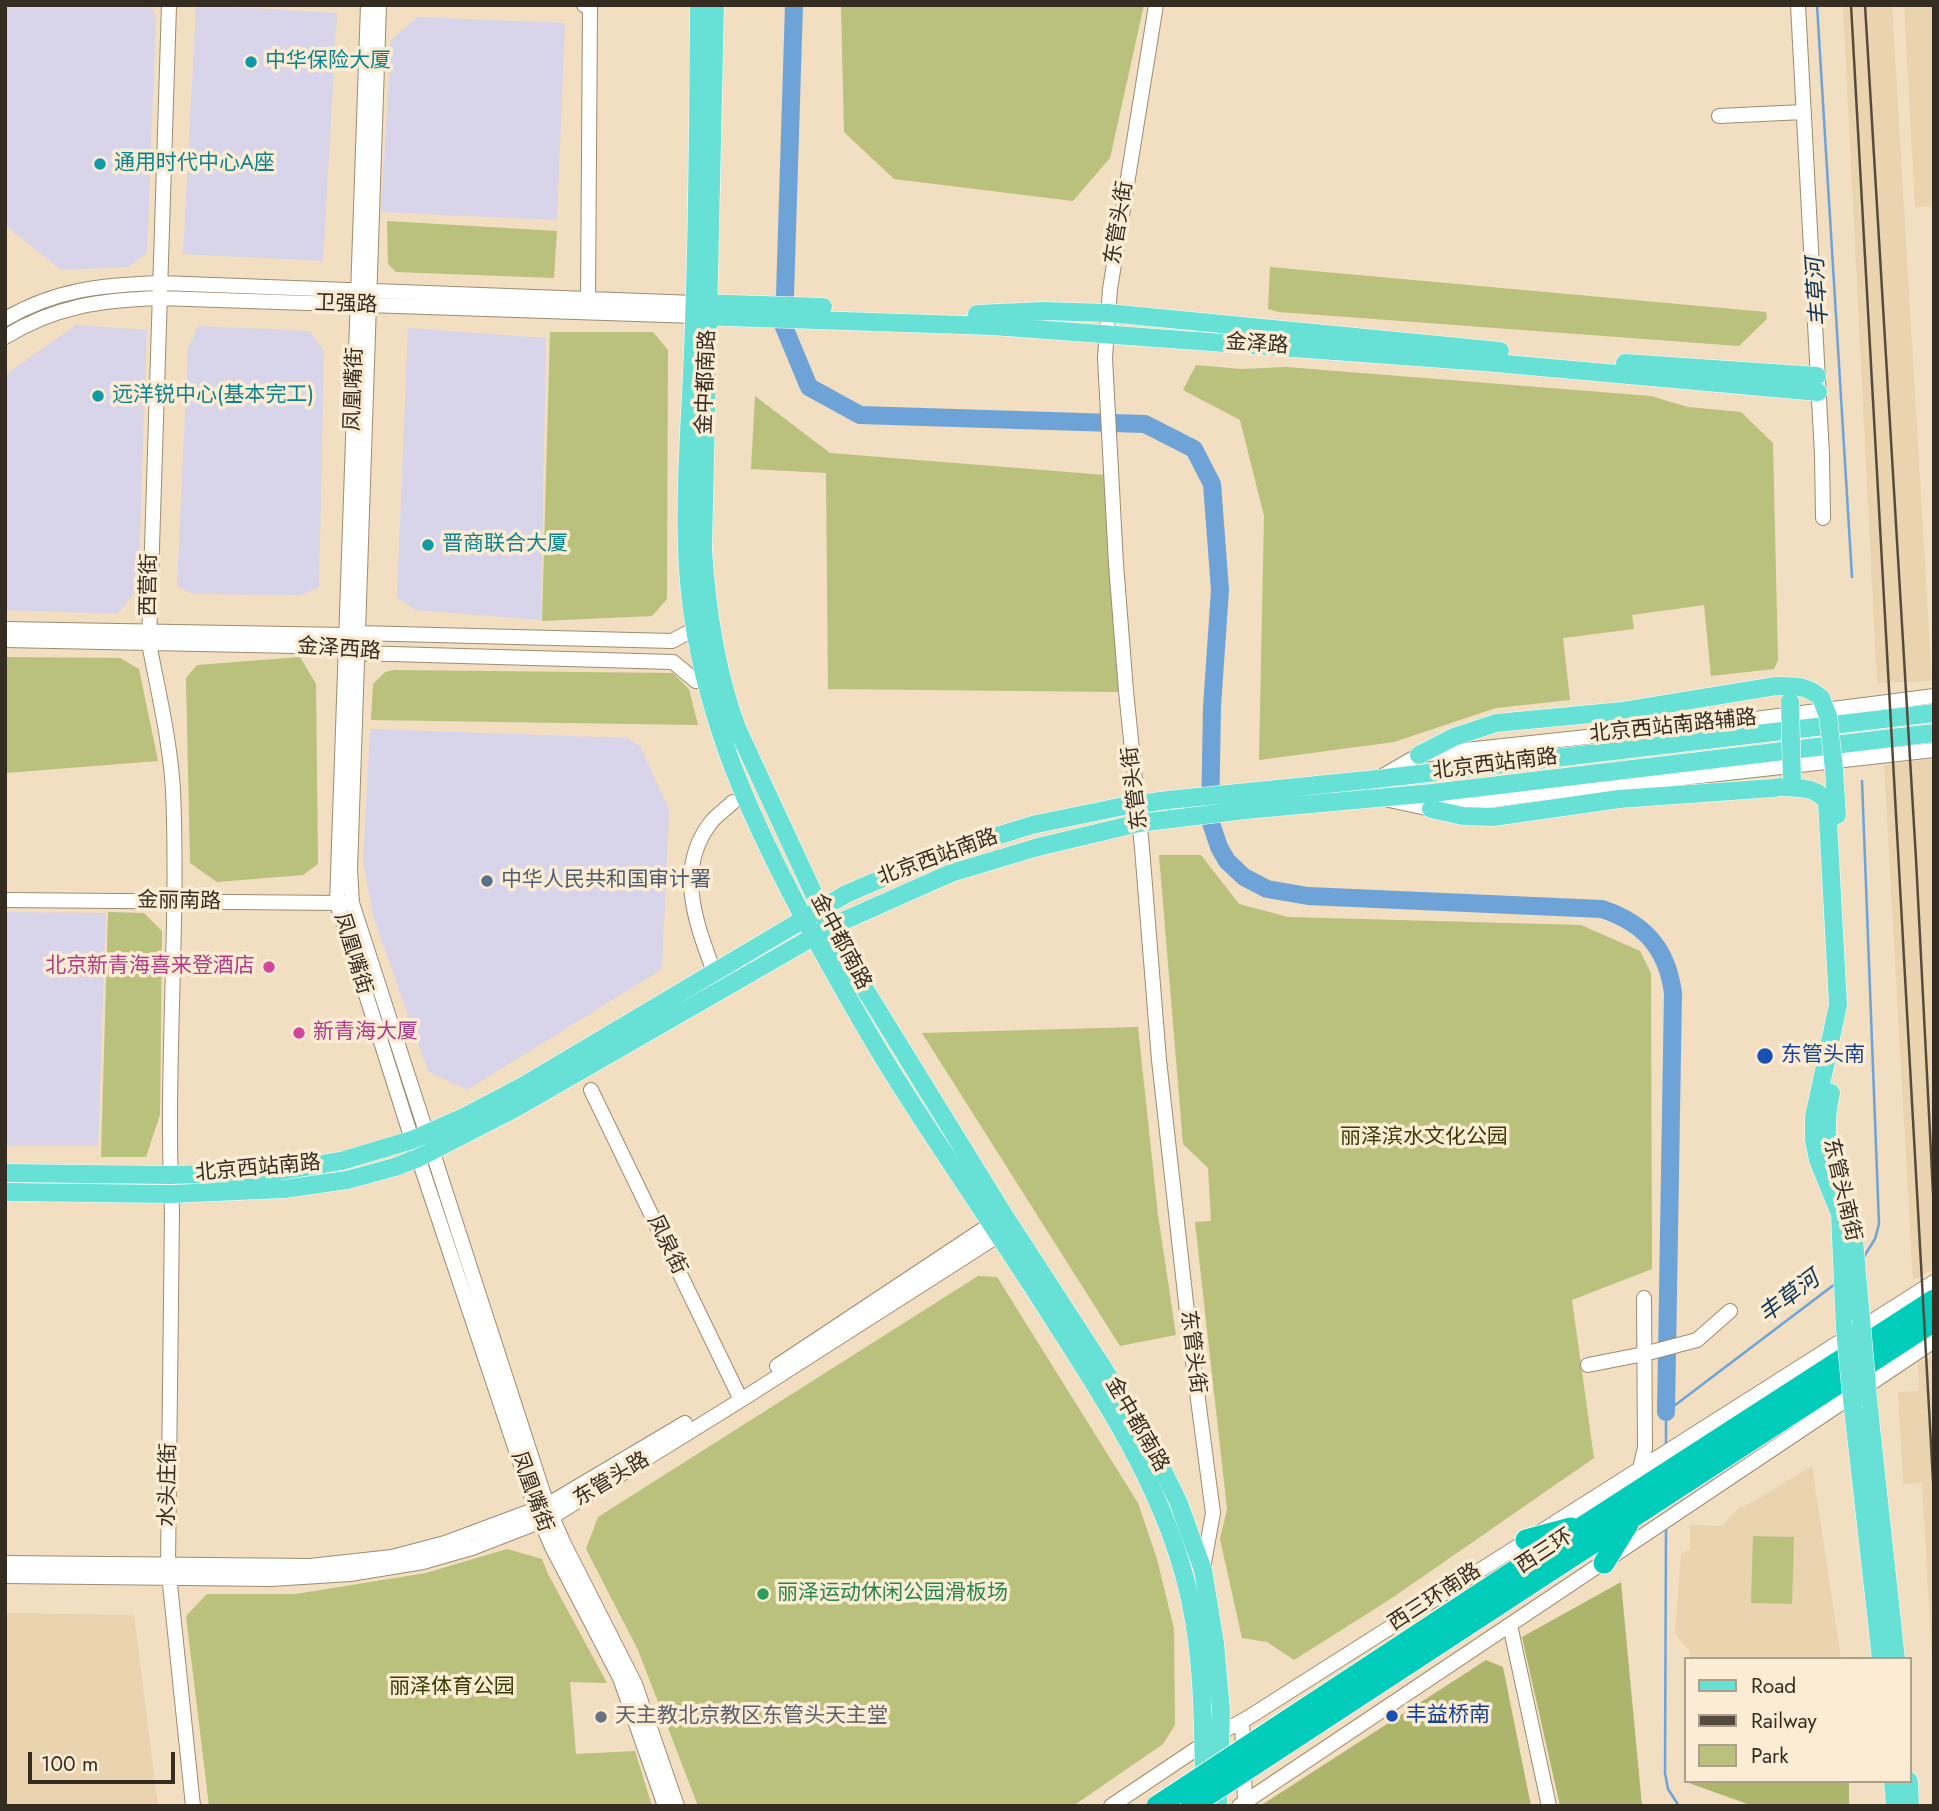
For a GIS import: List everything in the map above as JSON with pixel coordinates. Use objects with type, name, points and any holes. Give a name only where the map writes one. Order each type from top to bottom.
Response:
[{"type":"highway","name":"西三环","points":[[1157,1806],[1531,1572],[1633,1517],[1670,1482],[1934,1300]]},
{"type":"highway","name":"西三环","points":[[1192,1806],[1531,1572],[1590,1522],[1670,1482],[1934,1321]]},
{"type":"highway","points":[[1604,1563],[1633,1517]]},
{"type":"highway","points":[[1526,1539],[1590,1522]]},
{"type":"main road","name":"金中都南路","points":[[699,5],[703,550],[720,675],[737,728],[820,907],[822,932],[879,1052],[1098,1389],[1132,1446],[1160,1507],[1183,1573],[1198,1653],[1196,1749],[1204,1806]]},
{"type":"main road","name":"金中都南路","points":[[715,5],[702,310],[687,520],[688,573],[695,632],[710,697],[726,750],[759,829],[804,917],[845,957],[1004,1215],[1142,1428],[1178,1501],[1203,1570],[1215,1643],[1221,1710],[1218,1806]]},
{"type":"main road","name":"金泽路","points":[[702,310],[818,313],[1108,313],[1641,364],[1689,365],[1817,384]]},
{"type":"main road","name":"金泽路","points":[[818,313],[1817,384]]},
{"type":"main road","name":"东管头南街","points":[[1419,755],[1454,737],[1496,723],[1623,710],[1781,686],[1802,685],[1821,698],[1828,716],[1834,769],[1848,1023],[1827,1113],[1827,1139],[1831,1162],[1848,1205],[1853,1227],[1849,1258]]},
{"type":"main road","points":[[1781,686],[1787,692],[1790,702],[1788,783]]},
{"type":"main road","name":"北京西站南路","points":[[5,1192],[171,1194],[306,1188],[369,1175],[523,1086],[820,907],[939,853],[1032,825],[1171,799],[1377,779],[1934,713]]},
{"type":"main road","name":"北京西站南路","points":[[5,1173],[170,1169],[231,1174],[304,1168],[422,1146],[514,1109],[822,932],[951,873],[1038,847],[1139,823],[1934,733]]},
{"type":"main road","name":"东管头南街","points":[[1431,809],[1462,816],[1493,817],[1619,799],[1788,783],[1821,793],[1827,802],[1838,1005],[1814,1116],[1814,1140],[1818,1160],[1840,1214],[1849,1258],[1850,1281],[1845,1329],[1861,1404],[1896,1657]]},
{"type":"main road","name":"东管头南街","points":[[1850,1281],[1861,1319],[1861,1404],[1881,1657]]},
{"type":"main road","points":[[1893,1783],[1895,1806]]},
{"type":"main road","points":[[1909,1783],[1910,1806]]},
{"type":"street","name":"西营街","points":[[169,5],[149,637],[171,764],[176,898],[170,1169]]},
{"type":"street","name":"凤凰嘴街","points":[[365,290],[369,5]]},
{"type":"street","name":"凤凰嘴街","points":[[379,5],[364,305],[344,900],[422,1146],[544,1513],[620,1678],[665,1806]]},
{"type":"street","points":[[584,5],[590,8],[588,298]]},
{"type":"street","name":"东管头街","points":[[1156,5],[1110,289],[1106,334],[1107,407],[1116,564],[1156,1000],[1159,1060],[1189,1339],[1213,1513],[1203,1570]]},
{"type":"street","points":[[1798,5],[1822,518]]},
{"type":"street","points":[[1719,116],[1804,112]]},
{"type":"street","name":"卫强路","points":[[5,318],[71,291],[105,285],[160,282],[588,298],[702,310]]},
{"type":"street","name":"卫强路","points":[[5,337],[32,323],[92,302],[159,298],[364,305],[702,310]]},
{"type":"street","name":"金泽西路","points":[[5,629],[149,637],[351,642],[672,641],[687,633]]},
{"type":"street","name":"金泽西路","points":[[5,640],[149,637]]},
{"type":"street","name":"金泽西路","points":[[351,642],[673,662],[696,681]]},
{"type":"street","name":"北京西站南路辅路","points":[[1377,779],[1419,755],[1755,719],[1934,696]]},
{"type":"street","points":[[1377,798],[1431,809],[1529,794],[1934,750]]},
{"type":"street","points":[[713,972],[697,925],[690,892],[692,869],[700,842],[712,822],[733,803]]},
{"type":"street","name":"金丽南路","points":[[5,891],[176,898]]},
{"type":"street","name":"金丽南路","points":[[5,900],[344,900]]},
{"type":"street","name":"凤泉街","points":[[591,1090],[740,1396]]},
{"type":"street","name":"水头庄街","points":[[170,1169],[168,1572],[193,1806]]},
{"type":"street","name":"东管头路","points":[[5,1576],[310,1566],[382,1558],[445,1543],[544,1513],[740,1396],[995,1229]]},
{"type":"street","name":"西三环南路","points":[[1242,1804],[1604,1563],[1662,1521],[1677,1445],[1934,1282]]},
{"type":"street","points":[[1640,1468],[1645,1448],[1651,1353],[1644,1297]]},
{"type":"street","points":[[1587,1364],[1651,1353],[1697,1340],[1730,1311]]},
{"type":"street","name":"西三环南路","points":[[1670,1482],[1934,1341]]},
{"type":"street","name":"西三环南路","points":[[1111,1806],[1220,1733],[1640,1468],[1670,1482]]},
{"type":"street","name":"凤凰嘴街","points":[[544,1513],[635,1684],[677,1806]]},
{"type":"street","name":"东管头路","points":[[5,1563],[168,1572]]},
{"type":"street","points":[[1510,1625],[1549,1806]]},
{"type":"street","points":[[1242,1721],[1242,1804]]},
{"type":"street","points":[[1192,1806],[1196,1749]]},
{"type":"shaded area","points":[[5,5],[149,5],[156,16],[147,252],[129,267],[61,270],[5,225]]},
{"type":"shaded area","points":[[196,5],[337,13],[323,261],[183,254]]},
{"type":"shaded area","points":[[1843,5],[1892,5],[1932,681],[1877,683]]},
{"type":"shaded area","points":[[1904,5],[1934,5],[1934,206],[1915,207]]},
{"type":"shaded area","points":[[418,17],[565,23],[557,220],[381,212],[391,40]]},
{"type":"shaded area","points":[[76,325],[147,330],[138,588],[117,614],[5,610],[5,375]]},
{"type":"shaded area","points":[[198,326],[309,331],[324,351],[319,588],[300,595],[193,594],[177,586],[188,348]]},
{"type":"shaded area","points":[[408,328],[546,338],[541,620],[415,610],[397,597]]},
{"type":"shaded area","name":"中华人民共和国审计署","points":[[370,729],[627,738],[640,746],[669,809],[662,969],[467,1090],[428,1071],[374,919],[363,861]]},
{"type":"shaded area","points":[[1933,759],[1934,1269],[1913,1280],[1884,765]]},
{"type":"shaded area","points":[[5,912],[106,913],[98,1146],[5,1146]]},
{"type":"shaded area","points":[[1934,1356],[1934,1697],[1922,1483],[1903,1484],[1898,1392],[1919,1391],[1918,1362]]},
{"type":"shaded area","points":[[1812,1466],[1841,1657],[1690,1657],[1690,1652],[1675,1634],[1681,1554],[1690,1549],[1690,1525],[1722,1526],[1739,1507],[1744,1507]]},
{"type":"shaded area","points":[[5,1613],[134,1615],[158,1806],[5,1806]]},
{"type":"green space","points":[[841,5],[1144,5],[1110,158],[1073,201],[894,179],[844,132]]},
{"type":"green space","points":[[387,221],[557,231],[554,278],[396,272],[388,264]]},
{"type":"green space","points":[[1270,267],[1766,312],[1767,319],[1739,346],[1279,312],[1268,309]]},
{"type":"green space","points":[[550,332],[653,332],[668,350],[667,599],[652,616],[542,621]]},
{"type":"green space","points":[[1196,365],[1241,369],[1286,367],[1651,396],[1688,407],[1741,412],[1773,443],[1778,660],[1774,669],[1711,676],[1704,605],[1632,615],[1634,629],[1563,638],[1570,700],[1496,708],[1394,742],[1259,760],[1264,516],[1240,420],[1183,390]]},
{"type":"green space","points":[[755,396],[830,453],[1105,475],[1119,692],[828,689],[826,473],[751,469]]},
{"type":"green space","points":[[5,657],[120,658],[139,669],[158,761],[5,773]]},
{"type":"green space","points":[[300,657],[316,684],[318,864],[303,875],[217,882],[190,863],[186,678],[197,665]]},
{"type":"green space","points":[[385,672],[673,673],[689,689],[698,725],[371,720],[373,684]]},
{"type":"green space","name":"丽泽滨水文化公园","points":[[1159,855],[1201,855],[1239,904],[1288,917],[1581,925],[1640,951],[1651,973],[1652,1269],[1572,1300],[1594,1458],[1392,1598],[1294,1660],[1267,1642],[1242,1638],[1220,1539],[1227,1509],[1195,1222],[1211,1221],[1208,1168],[1183,1144]]},
{"type":"green space","points":[[108,912],[144,913],[162,931],[160,1115],[146,1157],[101,1157]]},
{"type":"green space","points":[[1138,1027],[1158,1215],[1176,1335],[1120,1346],[922,1033]]},
{"type":"green space","points":[[978,1276],[997,1277],[1138,1503],[1157,1559],[1174,1629],[1175,1725],[1163,1744],[1073,1806],[698,1806],[638,1650],[586,1549],[598,1517]]},
{"type":"green space","points":[[1753,1536],[1794,1537],[1792,1604],[1751,1603]]},
{"type":"green space","name":"丽泽体育公园","points":[[507,1549],[542,1559],[607,1683],[570,1682],[576,1754],[635,1751],[652,1806],[209,1806],[186,1616],[207,1594],[296,1594],[426,1573]]},
{"type":"green space","points":[[1621,1582],[1642,1806],[1560,1806],[1522,1637]]},
{"type":"green space","points":[[1486,1660],[1503,1667],[1531,1806],[1260,1806]]},
{"type":"green space","points":[[1689,1783],[1849,1783],[1849,1806],[1753,1806]]},
{"type":"waterway","points":[[794,5],[784,327],[809,387],[860,415],[1145,424],[1194,449],[1212,484],[1220,590],[1212,707],[1210,820],[1227,861],[1244,877],[1267,889],[1308,896],[1602,909],[1630,922],[1651,939],[1659,950],[1670,977],[1673,993],[1666,1412]]},
{"type":"waterway","name":"丰草河","points":[[1817,5],[1852,577]]},
{"type":"waterway","name":"丰草河","points":[[1862,781],[1879,1224],[1875,1239],[1863,1258]]},
{"type":"waterway","name":"丰草河","points":[[1666,1445],[1666,1412],[1835,1284]]},
{"type":"waterway","name":"丰草河","points":[[1666,1525],[1665,1773],[1668,1789],[1679,1806]]},
{"type":"railway","points":[[1851,5],[1934,1498]]},
{"type":"railway","points":[[1865,5],[1916,859],[1934,1212]]},
{"type":"place","name":"中华保险大厦","points":[[251,62]]},
{"type":"place","name":"通用时代中心A座","points":[[100,164]]},
{"type":"place","name":"远洋锐中心(基本完工)","points":[[98,396]]},
{"type":"place","name":"晋商联合大厦","points":[[428,545]]},
{"type":"place","name":"中华人民共和国审计署","points":[[487,881]]},
{"type":"place","name":"北京新青海喜来登酒店","points":[[269,967]]},
{"type":"place","name":"新青海大厦","points":[[299,1033]]},
{"type":"place","name":"东管头南","points":[[1765,1056]]},
{"type":"place","name":"丽泽运动休闲公园滑板场","points":[[763,1594]]},
{"type":"place","name":"丰益桥南","points":[[1392,1716]]},
{"type":"place","name":"天主教北京教区东管头天主堂","points":[[601,1717]]}]
